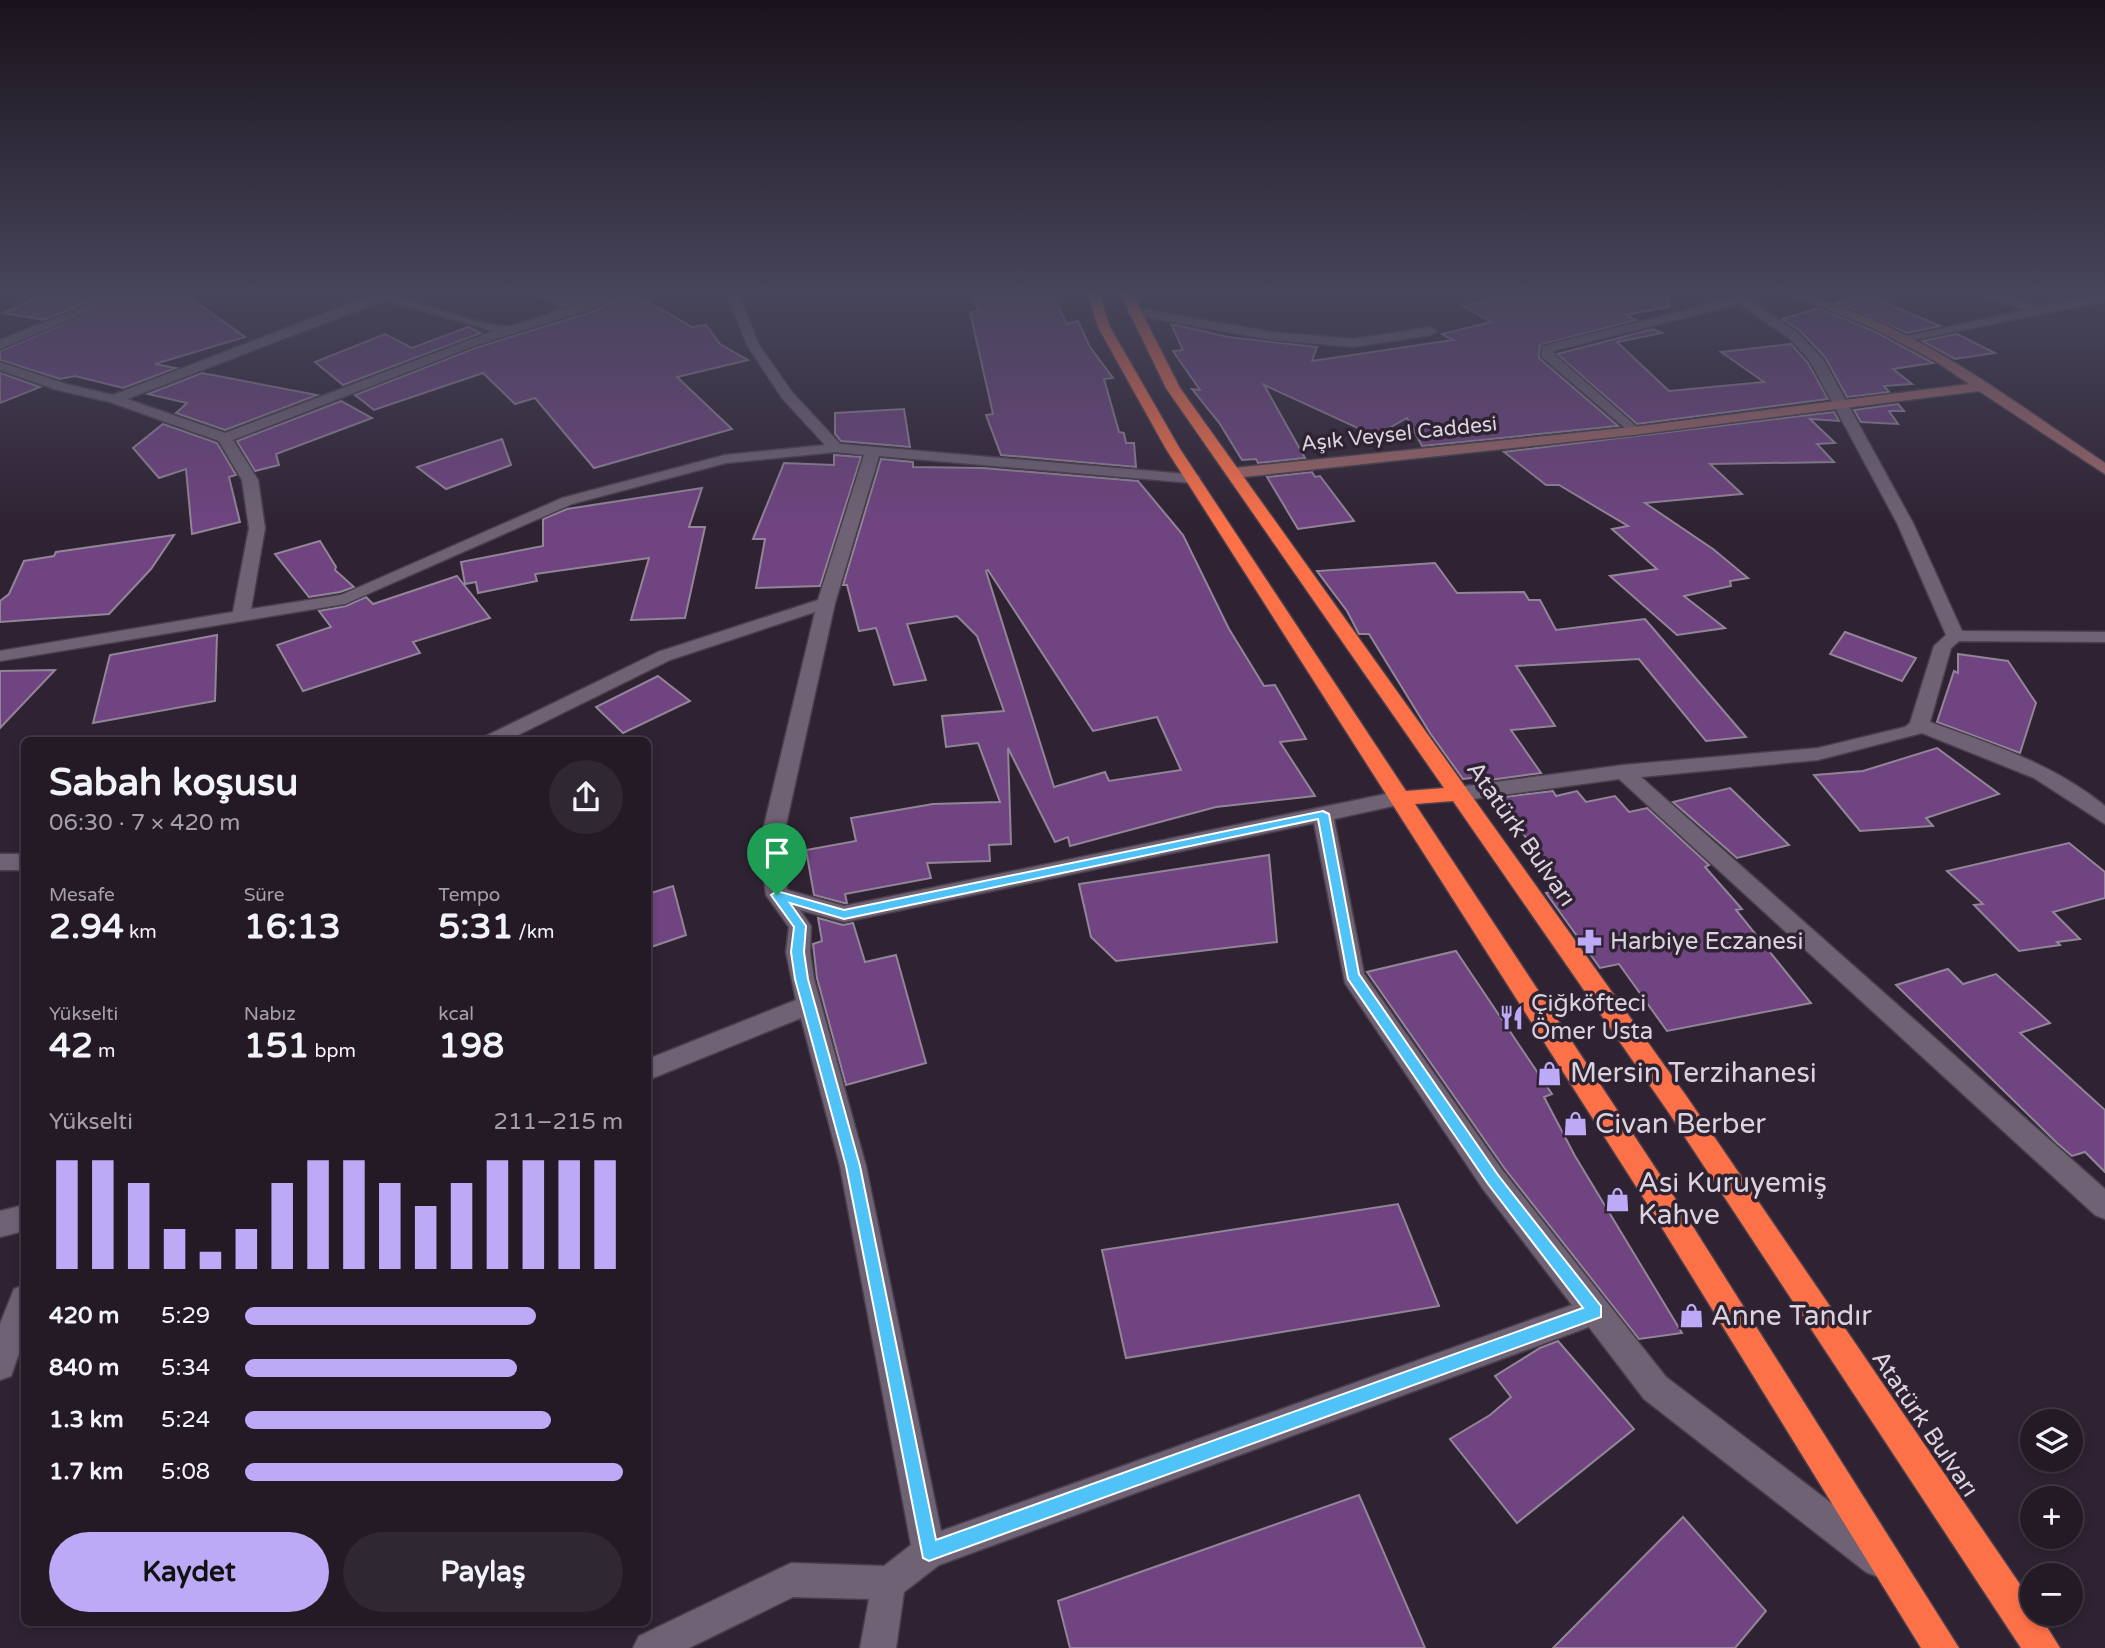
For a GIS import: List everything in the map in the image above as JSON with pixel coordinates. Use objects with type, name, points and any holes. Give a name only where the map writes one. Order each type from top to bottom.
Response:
[{"type":"highway","name":"Atatürk Bulvarı","points":[[1146,370],[1192,478],[1656,1193],[1941,1648]]},
{"type":"highway","name":"Atatürk Bulvarı","points":[[1160,370],[1678,1105],[2042,1648]]},
{"type":"highway","points":[[1400,798],[1458,794]]},
{"type":"street","points":[[4,370],[114,399],[225,438],[250,480],[257,528],[241,618]]},
{"type":"street","points":[[114,399],[190,370]]},
{"type":"street","points":[[225,438],[397,370]]},
{"type":"street","points":[[770,370],[787,396],[836,448]]},
{"type":"street","points":[[1564,370],[1633,431]]},
{"type":"street","points":[[1822,370],[1905,523],[1955,636]]},
{"type":"street","points":[[1958,370],[2105,470]]},
{"type":"street","name":"Aşık Veysel Caddesi","points":[[1234,473],[1633,431],[1985,386]]},
{"type":"street","points":[[0,656],[345,599],[567,501],[725,459],[836,448],[1192,478]]},
{"type":"street","points":[[873,450],[826,603],[771,843],[777,895],[800,926],[798,952],[802,979],[853,1166],[929,1552]]},
{"type":"street","points":[[499,737],[664,656],[826,603]]},
{"type":"street","points":[[1458,794],[1623,772],[1818,754],[1912,732],[1919,725],[1943,646],[1955,636],[2105,637]]},
{"type":"street","points":[[1919,725],[2026,766],[2090,803],[2105,817]]},
{"type":"street","points":[[1623,772],[2105,1206]]},
{"type":"street","points":[[777,895],[844,915],[1400,798]]},
{"type":"street","points":[[1323,814],[1353,976],[1493,1180],[1655,1388],[1895,1573]]},
{"type":"street","points":[[0,881],[13,862]]},
{"type":"street","points":[[651,1069],[810,1004]]},
{"type":"street","points":[[0,1224],[21,1219]]},
{"type":"street","points":[[0,1365],[21,1307]]},
{"type":"street","points":[[651,1648],[790,1580],[888,1583],[929,1552],[1595,1311]]},
{"type":"street","points":[[877,1648],[888,1583]]},
{"type":"building","points":[[31,370],[171,370],[123,388],[75,376],[60,379]]},
{"type":"building","points":[[325,370],[383,370],[343,385]]},
{"type":"building","points":[[419,370],[707,370],[677,377],[732,429],[594,468],[535,398],[515,404],[483,373],[374,410],[355,395]]},
{"type":"building","points":[[983,370],[1107,370],[1113,378],[1104,379],[1119,432],[1124,433],[1126,443],[1134,443],[1136,467],[1001,455],[986,415],[993,414]]},
{"type":"building","points":[[1186,370],[1553,370],[1618,426],[1422,446],[1407,418],[1375,436],[1264,385],[1305,458],[1258,463],[1256,459],[1242,460],[1220,424],[1192,389],[1200,390]]},
{"type":"building","points":[[1575,370],[1647,370],[1669,391],[1764,382],[1747,370],[1812,370],[1828,399],[1637,424]]},
{"type":"building","points":[[1832,370],[1894,370],[1912,384],[1884,386],[1889,392],[1847,397]]},
{"type":"building","points":[[0,373],[40,387],[0,403]]},
{"type":"building","points":[[202,373],[317,395],[225,430],[176,413],[187,403],[148,394]]},
{"type":"building","points":[[341,401],[372,418],[276,454],[279,465],[255,471],[237,441]]},
{"type":"building","points":[[1898,404],[1904,411],[1889,411],[1898,424],[1861,422],[1854,410]]},
{"type":"building","points":[[904,409],[910,447],[841,441],[835,434],[835,413]]},
{"type":"building","points":[[1834,412],[1839,421],[1810,419],[1835,443],[1817,444],[1834,462],[1710,464],[1742,494],[1645,503],[1713,549],[1748,578],[1730,581],[1731,586],[1684,596],[1725,628],[1677,635],[1610,576],[1657,569],[1612,529],[1628,526],[1559,485],[1546,485],[1504,452]]},
{"type":"building","points":[[163,424],[217,443],[236,475],[229,477],[240,522],[192,534],[186,469],[159,478],[133,448]]},
{"type":"building","points":[[502,439],[511,465],[446,489],[417,467]]},
{"type":"building","points":[[834,455],[861,457],[820,586],[756,588],[765,539],[753,539],[784,463],[834,465]]},
{"type":"building","points":[[881,459],[913,462],[913,467],[983,468],[1138,481],[1183,535],[1229,629],[1264,686],[1275,685],[1306,739],[1280,742],[1315,796],[1216,807],[1070,846],[1068,837],[1055,842],[1008,748],[1011,844],[989,845],[990,861],[927,863],[931,878],[845,894],[847,903],[814,895],[806,850],[856,841],[851,818],[933,804],[1000,802],[978,743],[946,747],[942,716],[1004,711],[977,636],[957,616],[907,624],[926,680],[894,685],[876,628],[859,631],[847,585],[843,585]],"holes":[[[988,570],[1093,731],[1157,717],[1181,770],[1109,781],[1105,772],[1054,787],[986,571]]]},
{"type":"building","points":[[1312,472],[1315,477],[1320,476],[1354,521],[1298,529],[1267,477]]},
{"type":"building","points":[[702,488],[689,527],[705,527],[685,618],[631,620],[649,558],[535,574],[537,581],[478,593],[476,582],[465,584],[461,562],[543,546],[543,519],[567,509]]},
{"type":"building","points":[[174,535],[151,569],[109,614],[0,622],[0,601],[9,594],[24,561],[54,556],[56,552]]},
{"type":"building","points":[[320,541],[336,567],[335,570],[354,587],[309,597],[275,554]]},
{"type":"building","points":[[1435,563],[1457,593],[1524,592],[1529,600],[1540,600],[1556,630],[1645,619],[1746,737],[1706,741],[1639,659],[1516,666],[1555,726],[1511,730],[1541,773],[1483,781],[1480,777],[1463,779],[1430,733],[1369,634],[1359,634],[1347,611],[1317,571]]},
{"type":"building","points":[[457,576],[490,618],[413,642],[420,653],[303,691],[277,645],[331,627],[319,611],[346,606],[366,597],[373,604]]},
{"type":"building","points":[[1845,632],[1916,658],[1902,681],[1830,654]]},
{"type":"building","points":[[217,635],[215,701],[93,723],[110,655]]},
{"type":"building","points":[[1958,654],[2008,661],[2036,703],[2020,753],[1937,722],[1954,671],[1958,673]]},
{"type":"building","points":[[55,670],[0,728],[0,671]]},
{"type":"building","points":[[658,676],[690,701],[623,733],[596,707]]},
{"type":"building","points":[[1937,748],[1999,794],[1926,818],[1933,826],[1860,831],[1814,775],[1863,771]]},
{"type":"building","points":[[1730,788],[1789,845],[1737,858],[1673,802]]},
{"type":"building","points":[[1553,791],[1556,796],[1577,791],[1586,802],[1615,796],[1629,812],[1647,808],[1709,865],[1705,867],[1742,909],[1736,910],[1811,1003],[1667,1031],[1619,964],[1600,968],[1546,893],[1565,889],[1496,798]]},
{"type":"building","points":[[2069,843],[2105,872],[2105,898],[2053,912],[2080,939],[2057,942],[2060,945],[2019,951],[1974,905],[1983,904],[1947,871]]},
{"type":"building","points":[[1269,855],[1277,942],[1116,961],[1091,937],[1079,884]]},
{"type":"building","points":[[673,886],[686,935],[651,947],[651,893]]},
{"type":"building","points":[[818,918],[843,925],[853,923],[865,962],[896,955],[926,1063],[846,1085],[817,978],[813,944],[822,941]]},
{"type":"building","points":[[1456,951],[1552,1094],[1544,1097],[1575,1156],[1682,1333],[1639,1339],[1505,1169],[1367,972]]},
{"type":"building","points":[[1948,969],[1963,984],[1996,974],[2050,1023],[2020,1033],[2105,1110],[2105,1172],[2085,1152],[2072,1156],[2057,1143],[1896,985]]},
{"type":"building","points":[[1398,1204],[1439,1306],[1126,1358],[1102,1250]]},
{"type":"building","points":[[1558,1341],[1634,1429],[1517,1523],[1450,1439],[1490,1415],[1511,1397],[1495,1376],[1540,1348]]},
{"type":"building","points":[[1359,1495],[1425,1648],[1070,1648],[1058,1601]]},
{"type":"building","points":[[1683,1517],[1766,1611],[1735,1648],[1553,1648]]},
{"type":"place","name":"Harbiye Eczanesi","points":[[1590,941]]},
{"type":"place","name":"Çiğköfteci Ömer Usta","points":[[1511,1017]]},
{"type":"place","name":"Mersin Terzihanesi","points":[[1550,1073]]},
{"type":"place","name":"Civan Berber","points":[[1575,1124]]},
{"type":"place","name":"Asi Kuruyemiş Kahve","points":[[1618,1199]]},
{"type":"place","name":"Anne Tandır","points":[[1691,1316]]},
{"type":"route","points":[[1323,814],[1353,976],[1493,1180],[1595,1311],[929,1552],[853,1166],[802,979],[798,952],[800,926],[777,895],[844,915],[1323,814]]}]
